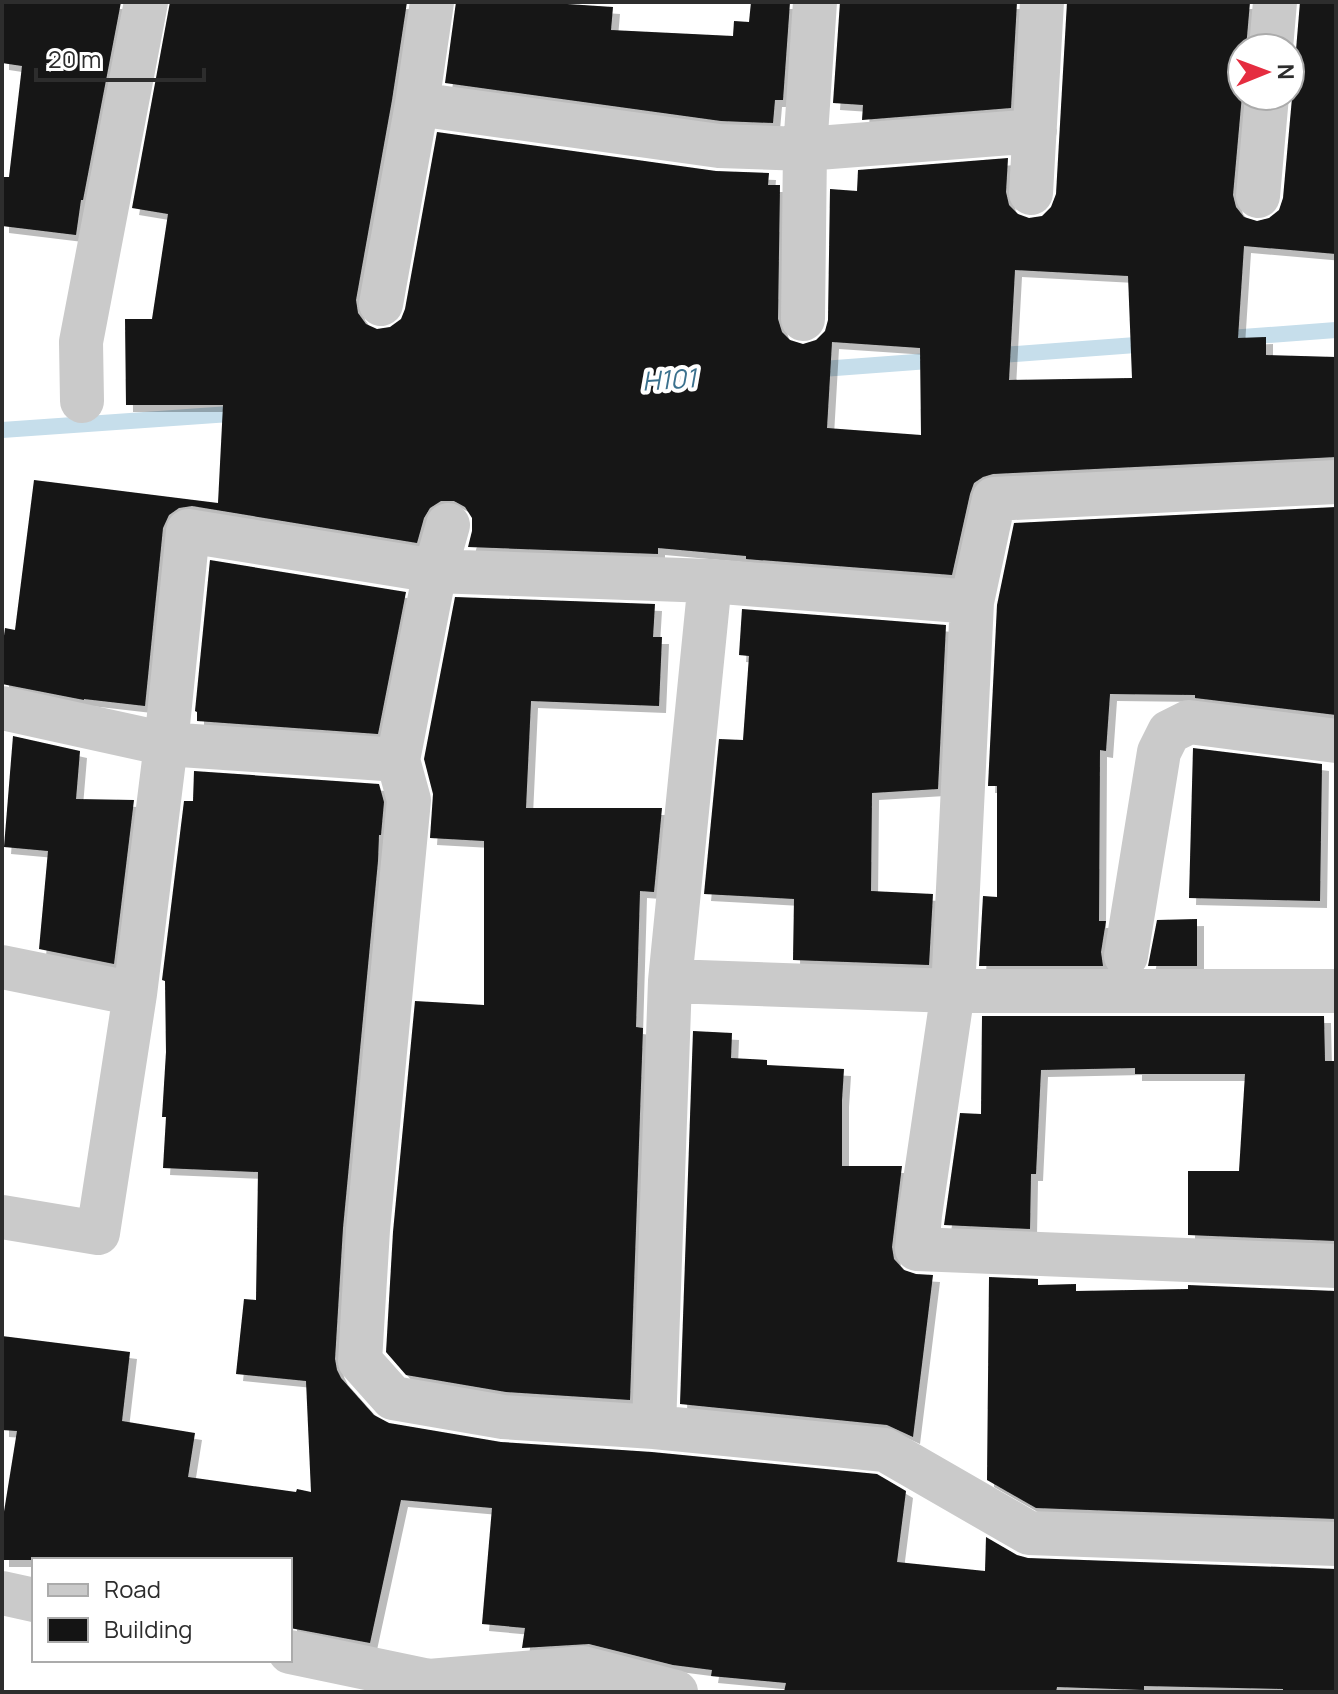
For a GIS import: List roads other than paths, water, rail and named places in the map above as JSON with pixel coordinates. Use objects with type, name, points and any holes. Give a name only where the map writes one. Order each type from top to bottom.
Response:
[{"type":"street","points":[[82,401],[81,342],[146,2]]},
{"type":"street","points":[[381,304],[432,2]]},
{"type":"street","points":[[803,319],[805,149],[815,2]]},
{"type":"street","points":[[1031,193],[1042,2]]},
{"type":"street","points":[[1272,32],[1275,2]]},
{"type":"street","points":[[417,104],[719,146],[805,149],[1035,131]]},
{"type":"street","points":[[1258,196],[1266,112]]},
{"type":"street","points":[[1336,482],[994,499],[972,602],[953,991],[917,1249],[1336,1266]]},
{"type":"street","points":[[448,525],[435,571],[398,760],[409,800],[368,1230],[360,1361],[393,1398],[503,1417],[654,1427],[885,1450],[1029,1533],[1336,1544]]},
{"type":"street","points":[[2,1217],[98,1233],[135,994],[188,531],[435,571],[710,581],[972,602]]},
{"type":"street","points":[[654,1427],[670,981],[710,581]]},
{"type":"street","points":[[2,708],[166,744],[398,760]]},
{"type":"street","points":[[1126,956],[1159,752],[1169,732],[1189,722],[1336,741]]},
{"type":"street","points":[[2,967],[135,994]]},
{"type":"street","points":[[670,981],[953,991],[1336,991]]},
{"type":"street","points":[[2,1593],[32,1600]]},
{"type":"street","points":[[292,1652],[429,1681],[583,1668],[676,1692]]},
{"type":"waterway","name":"H101","points":[[1216,339],[1336,330]]},
{"type":"waterway","name":"H101","points":[[989,356],[1149,344]]},
{"type":"waterway","name":"H101","points":[[809,370],[942,360]]},
{"type":"waterway","name":"H101","points":[[2,430],[244,413]]}]
